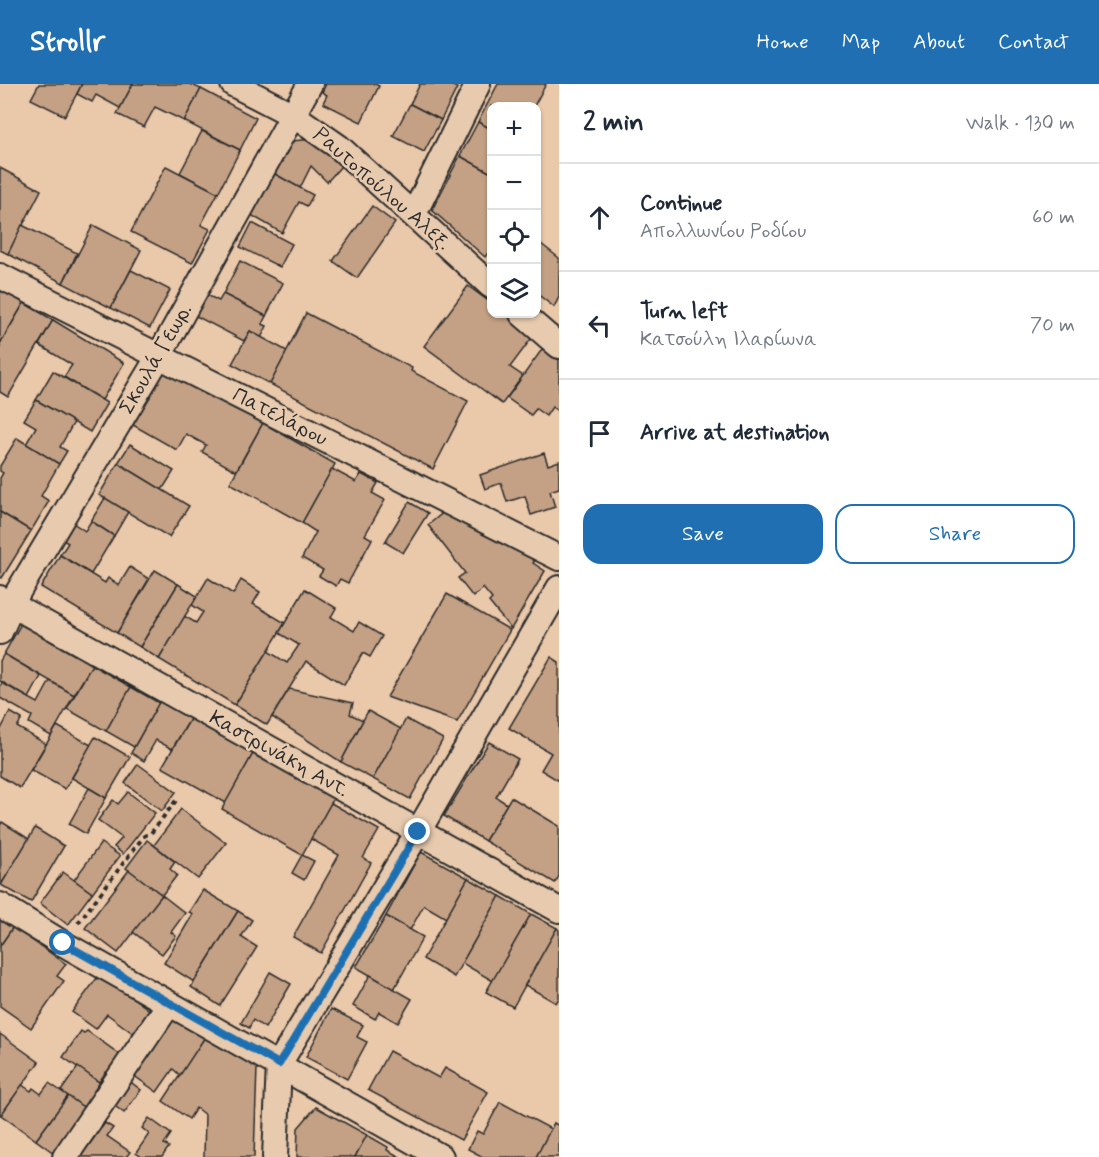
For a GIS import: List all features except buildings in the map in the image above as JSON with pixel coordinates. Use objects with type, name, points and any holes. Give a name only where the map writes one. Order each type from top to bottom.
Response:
[{"type":"street","name":"Ραυτοπούλου Αλεξ.","points":[[233,84],[293,115],[339,147],[487,281]]},
{"type":"street","name":"Σκουλά Γεωρ.","points":[[0,632],[6,602],[159,356],[310,84]]},
{"type":"street","points":[[414,214],[478,84]]},
{"type":"street","name":"Πατελάρου","points":[[0,276],[559,558]]},
{"type":"street","points":[[527,318],[558,341]]},
{"type":"street","points":[[275,1157],[279,1064],[418,832],[559,588]]},
{"type":"street","name":"Καστρινάκη Αντ.","points":[[6,602],[559,910]]},
{"type":"street","points":[[0,905],[169,1004],[441,1157]]},
{"type":"street","points":[[65,1157],[169,1004]]},
{"type":"path","points":[[63,943],[144,836],[151,833],[178,798]]},
{"type":"route","points":[[63,943],[279,1064],[418,832]]}]
